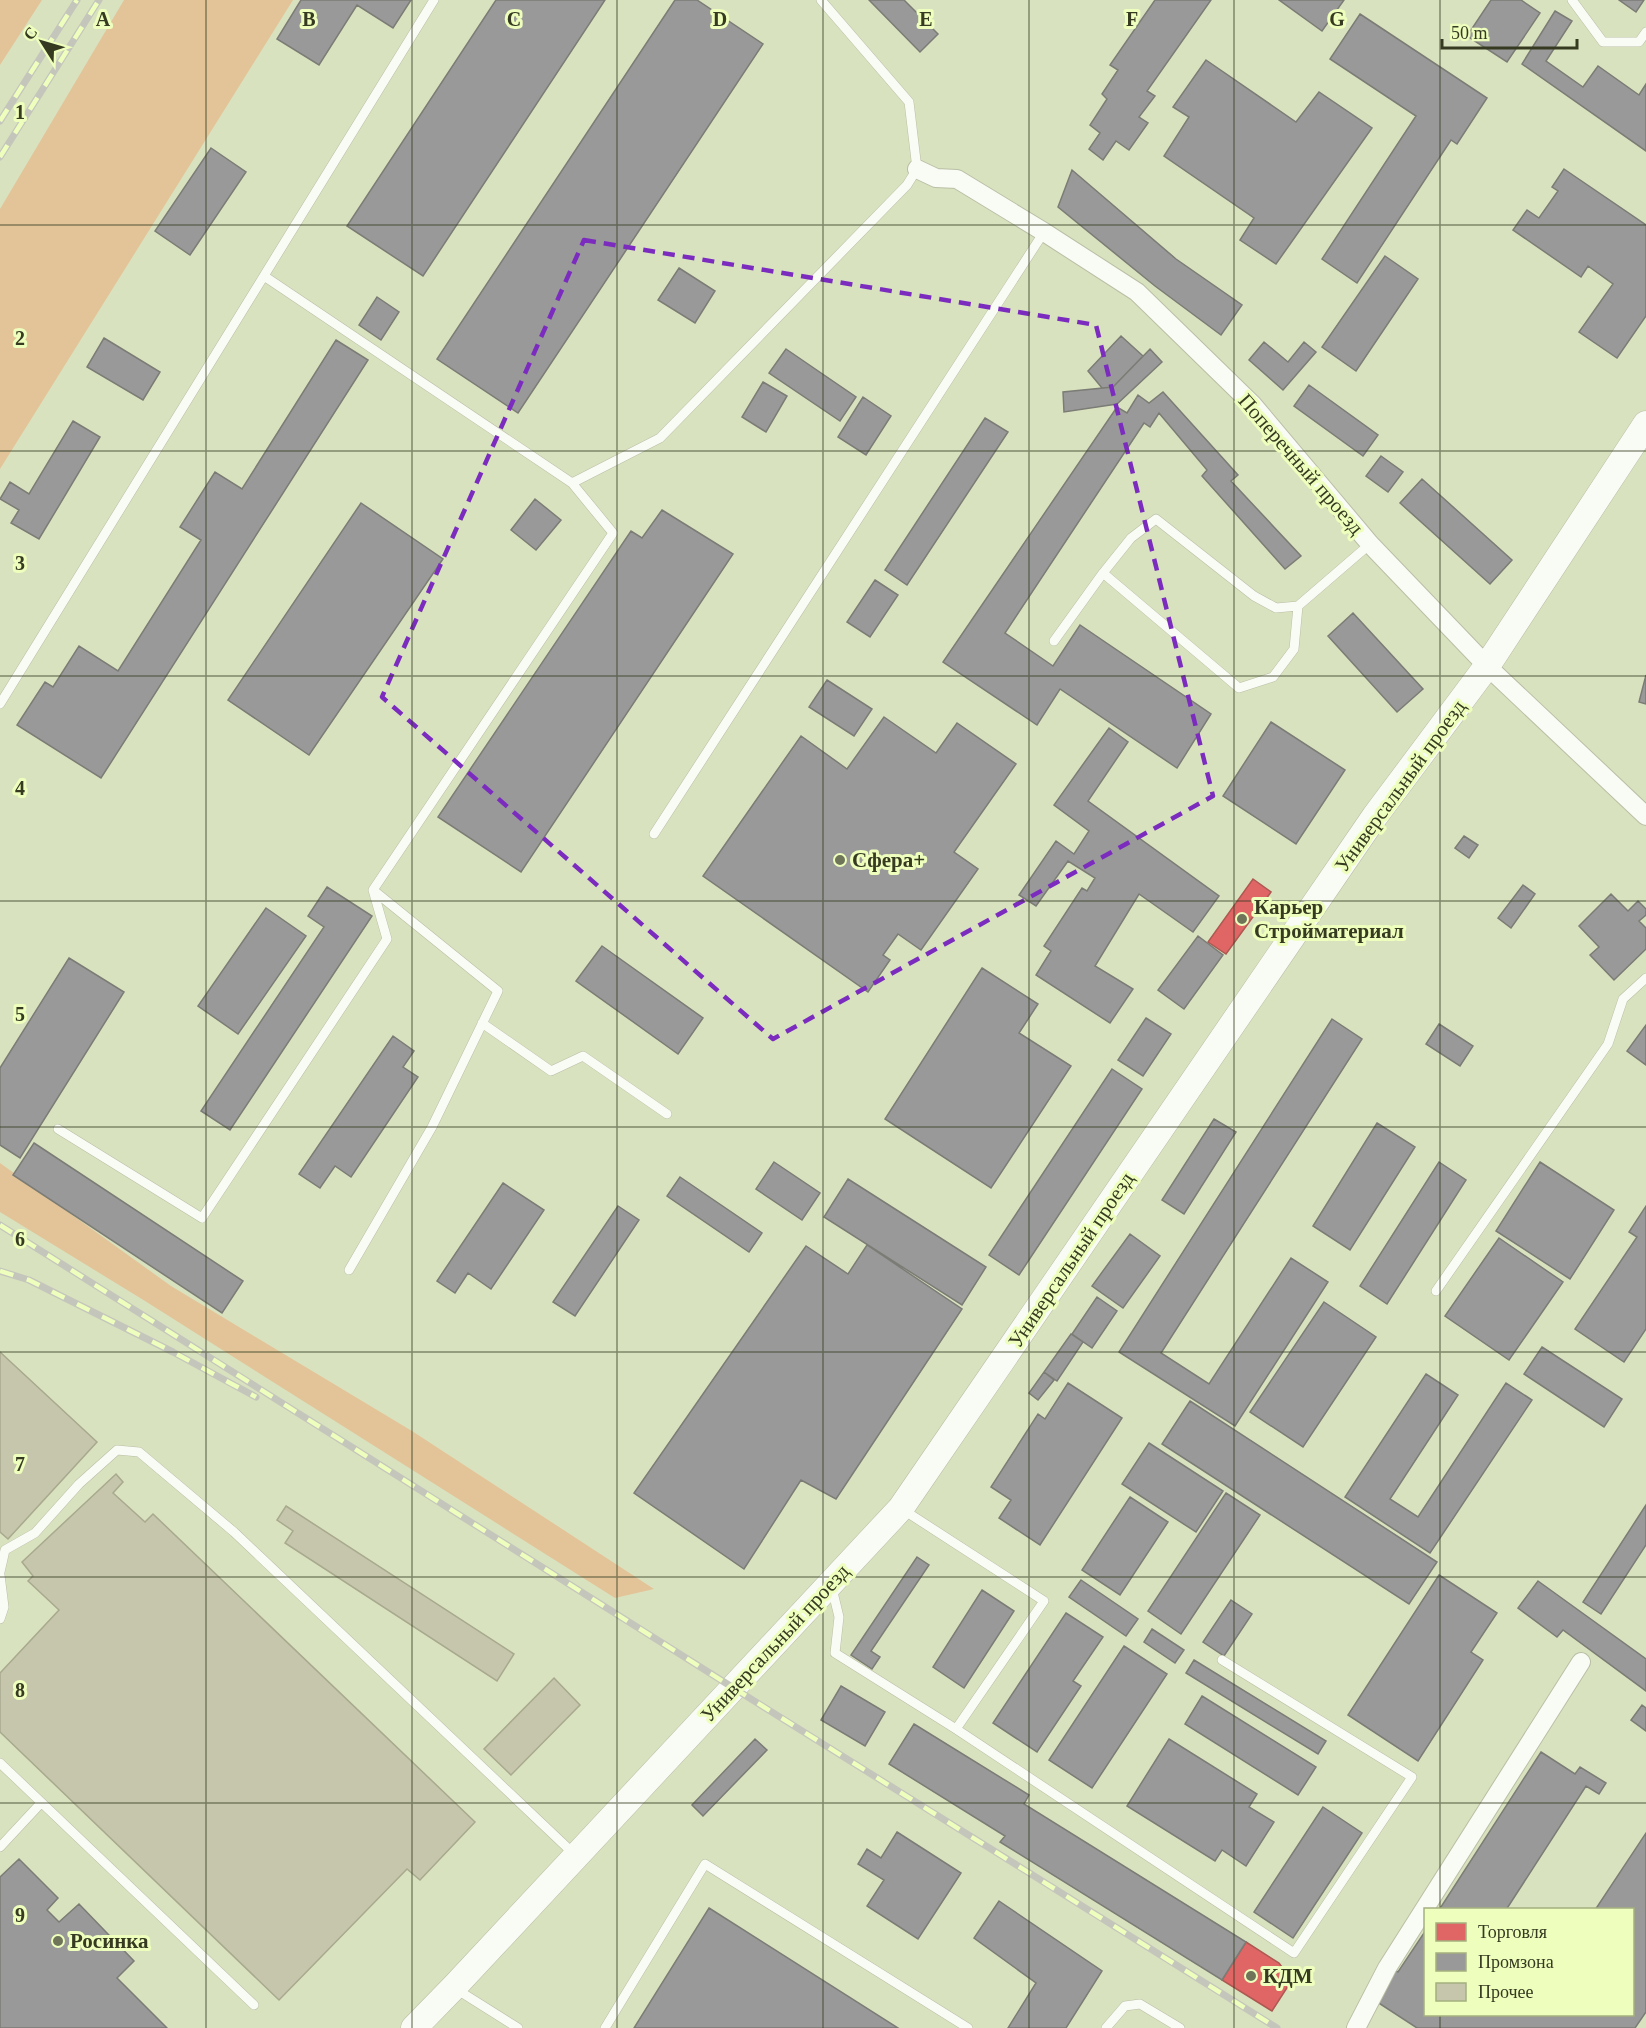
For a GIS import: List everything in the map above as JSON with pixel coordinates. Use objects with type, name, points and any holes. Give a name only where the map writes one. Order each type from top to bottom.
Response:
[{"type":"street","name":"Поперечный проезд","points":[[917,169],[936,178],[957,179],[1137,292],[1252,405],[1370,544],[1487,666],[1646,816]]},
{"type":"street","name":"Универсальный проезд","points":[[414,2028],[901,1508],[1375,816],[1487,666],[1646,424]]},
{"type":"street","points":[[1425,1908],[1581,1662]]},
{"type":"street","points":[[1356,2028],[1387,1968],[1424,1910]]},
{"type":"lane","points":[[0,704],[434,0]]},
{"type":"lane","points":[[572,483],[660,438],[908,184],[917,169],[909,102],[820,0]]},
{"type":"lane","points":[[1572,0],[1603,42],[1640,42],[1646,32]]},
{"type":"lane","points":[[654,834],[1044,232]]},
{"type":"lane","points":[[58,1129],[202,1218],[387,939],[373,890],[613,533],[572,483],[264,276]]},
{"type":"lane","points":[[1054,641],[1131,538],[1156,519],[1254,596],[1276,608],[1298,606],[1370,544]]},
{"type":"lane","points":[[1103,573],[1239,688],[1273,678],[1293,649],[1298,606]]},
{"type":"lane","points":[[349,1270],[432,1127],[498,991],[373,890]]},
{"type":"lane","points":[[1436,1291],[1608,1044],[1623,999],[1646,978]]},
{"type":"lane","points":[[482,1023],[551,1071],[583,1056],[667,1114]]},
{"type":"lane","points":[[0,1619],[4,1607],[0,1573],[5,1550],[35,1533],[79,1484],[117,1450],[139,1452],[234,1532],[575,1856]]},
{"type":"lane","points":[[901,1508],[1044,1601],[957,1729]]},
{"type":"lane","points":[[831,1582],[839,1617],[835,1653],[957,1729],[1294,1953],[1412,1777],[1222,1660]]},
{"type":"lane","points":[[0,1763],[254,2005]]},
{"type":"lane","points":[[0,1846],[41,1803]]},
{"type":"lane","points":[[605,2028],[705,1864],[968,2028]]},
{"type":"lane","points":[[454,1987],[518,2028]]},
{"type":"lane","points":[[1106,2028],[1125,2006],[1140,2004],[1180,2028]]},
{"type":"highlighted area","points":[[584,240],[1096,325],[1213,796],[773,1039],[382,697]]},
{"type":"shaded area","points":[[0,0],[42,0],[0,65]]},
{"type":"shaded area","points":[[124,0],[293,0],[0,469],[0,209]]},
{"type":"shaded area","points":[[0,1163],[171,1286],[412,1431],[654,1589],[615,1598],[0,1212]]},
{"type":"building: Торговля","points":[[1253,879],[1271,892],[1226,954],[1208,942]]},
{"type":"building: Торговля","points":[[1246,1942],[1279,1963],[1292,1980],[1272,2011],[1222,1980]]},
{"type":"building: Промзона","points":[[301,0],[411,0],[393,28],[357,5],[319,65],[277,39]]},
{"type":"building: Промзона","points":[[496,0],[605,0],[423,276],[347,226]]},
{"type":"building: Промзона","points":[[675,0],[697,0],[763,44],[518,413],[437,359]]},
{"type":"building: Промзона","points":[[869,0],[904,0],[938,34],[920,52]]},
{"type":"building: Промзона","points":[[1155,0],[1211,0],[1147,91],[1155,96],[1139,117],[1148,123],[1129,150],[1116,141],[1103,160],[1089,149],[1100,133],[1090,125],[1107,99],[1102,94],[1118,70],[1110,65]]},
{"type":"building: Промзона","points":[[1279,0],[1344,0],[1322,31]]},
{"type":"building: Промзона","points":[[1491,0],[1521,0],[1540,13],[1507,62],[1467,36]]},
{"type":"building: Промзона","points":[[1619,0],[1644,0],[1636,12]]},
{"type":"building: Промзона","points":[[1555,11],[1572,21],[1546,61],[1583,87],[1598,66],[1639,95],[1646,84],[1646,151],[1522,64]]},
{"type":"building: Промзона","points":[[1360,14],[1487,98],[1457,144],[1451,140],[1357,283],[1322,259],[1416,116],[1330,59]]},
{"type":"building: Промзона","points":[[1206,60],[1296,122],[1319,92],[1372,128],[1276,264],[1240,240],[1254,218],[1164,156],[1189,117],[1173,107]]},
{"type":"building: Промзона","points":[[211,148],[246,172],[190,255],[155,231]]},
{"type":"building: Промзона","points":[[1564,169],[1646,225],[1646,316],[1617,358],[1579,332],[1613,284],[1588,266],[1581,277],[1513,230],[1527,210],[1539,218],[1558,191],[1552,187]]},
{"type":"building: Промзона","points":[[1072,170],[1176,259],[1242,305],[1221,335],[1155,286],[1058,207]]},
{"type":"building: Промзона","points":[[1385,256],[1418,279],[1356,371],[1322,347]]},
{"type":"building: Промзона","points":[[679,268],[715,291],[695,323],[658,300]]},
{"type":"building: Промзона","points":[[377,297],[399,312],[381,340],[359,325]]},
{"type":"building: Промзона","points":[[1121,336],[1143,356],[1113,387],[1102,388],[1088,371]]},
{"type":"building: Промзона","points":[[104,338],[160,372],[143,400],[87,367]]},
{"type":"building: Промзона","points":[[336,340],[368,360],[101,778],[17,725],[45,682],[53,687],[79,646],[118,671],[201,540],[180,527],[215,472],[242,489]]},
{"type":"building: Промзона","points":[[1264,342],[1288,362],[1304,342],[1316,352],[1283,390],[1249,360]]},
{"type":"building: Промзона","points":[[786,349],[856,397],[840,421],[769,373]]},
{"type":"building: Промзона","points":[[1150,349],[1162,362],[1117,404],[1064,412],[1063,392],[1113,387]]},
{"type":"building: Промзона","points":[[763,382],[787,396],[766,432],[742,417]]},
{"type":"building: Промзона","points":[[1309,385],[1378,435],[1363,456],[1294,406]]},
{"type":"building: Промзона","points":[[1163,392],[1238,475],[1231,481],[1301,556],[1285,569],[1202,476],[1207,470],[1159,413],[1150,427],[1144,423],[1005,633],[1053,666],[1080,625],[1211,714],[1177,768],[1060,689],[1037,725],[943,662],[1117,407],[1127,413],[1138,395],[1149,403]]},
{"type":"building: Промзона","points":[[863,397],[891,416],[866,455],[838,437]]},
{"type":"building: Промзона","points":[[985,418],[1008,432],[907,585],[885,570]]},
{"type":"building: Промзона","points":[[73,421],[100,437],[39,539],[11,523],[19,510],[0,499],[10,482],[29,494]]},
{"type":"building: Промзона","points":[[1381,456],[1403,472],[1388,492],[1366,476]]},
{"type":"building: Промзона","points":[[1422,479],[1512,560],[1490,584],[1400,503]]},
{"type":"building: Промзона","points":[[535,499],[561,520],[536,550],[511,530]]},
{"type":"building: Промзона","points":[[361,503],[443,559],[309,755],[228,700]]},
{"type":"building: Промзона","points":[[662,510],[733,554],[521,872],[438,817],[631,531],[642,538]]},
{"type":"building: Промзона","points":[[875,580],[898,595],[870,637],[847,622]]},
{"type":"building: Промзона","points":[[1353,613],[1423,689],[1397,712],[1328,636]]},
{"type":"building: Промзона","points":[[1646,675],[1646,704],[1639,702]]},
{"type":"building: Промзона","points":[[827,680],[872,709],[854,736],[809,707]]},
{"type":"building: Промзона","name":"Сфера+","points":[[884,717],[936,753],[957,723],[1016,764],[954,852],[978,869],[921,950],[898,934],[883,955],[890,960],[868,992],[703,876],[801,736],[847,769]]},
{"type":"building: Промзона","points":[[1271,722],[1345,770],[1296,844],[1223,796]]},
{"type":"building: Промзона","points":[[1109,728],[1128,742],[1088,801],[1219,896],[1193,932],[1139,894],[1095,966],[1133,989],[1110,1023],[1036,975],[1051,951],[1044,946],[1082,888],[1087,891],[1095,878],[1068,861],[1036,906],[1019,895],[1056,841],[1074,854],[1089,831],[1054,805]]},
{"type":"building: Промзона","points":[[1464,836],[1478,845],[1469,858],[1455,848]]},
{"type":"building: Промзона","points":[[1523,885],[1535,894],[1511,928],[1498,918]]},
{"type":"building: Промзона","points":[[327,887],[372,916],[230,1130],[201,1111],[324,927],[308,916]]},
{"type":"building: Промзона","points":[[1611,894],[1628,911],[1638,901],[1646,909],[1646,915],[1639,921],[1646,928],[1646,949],[1614,980],[1590,955],[1599,947],[1579,926]]},
{"type":"building: Промзона","points":[[266,908],[306,936],[238,1034],[198,1006]]},
{"type":"building: Промзона","points":[[1198,936],[1223,955],[1184,1009],[1158,990]]},
{"type":"building: Промзона","points":[[602,946],[703,1018],[678,1054],[576,981]]},
{"type":"building: Промзона","points":[[69,958],[124,992],[20,1158],[0,1145],[0,1068]]},
{"type":"building: Промзона","points":[[982,968],[1038,1004],[1019,1033],[1071,1066],[991,1188],[885,1119]]},
{"type":"building: Промзона","points":[[1146,1018],[1171,1034],[1143,1076],[1118,1060]]},
{"type":"building: Промзона","points":[[1332,1019],[1362,1039],[1161,1353],[1209,1384],[1291,1258],[1328,1282],[1235,1426],[1119,1352]]},
{"type":"building: Промзона","points":[[1439,1024],[1473,1046],[1460,1066],[1426,1044]]},
{"type":"building: Промзона","points":[[1646,1025],[1646,1065],[1627,1051]]},
{"type":"building: Промзона","points":[[393,1036],[414,1051],[403,1067],[418,1077],[351,1177],[335,1166],[320,1188],[299,1174]]},
{"type":"building: Промзона","points":[[1112,1069],[1142,1089],[1019,1275],[989,1255]]},
{"type":"building: Промзона","points":[[1214,1119],[1236,1132],[1184,1214],[1162,1200]]},
{"type":"building: Промзона","points":[[1377,1123],[1415,1147],[1350,1250],[1313,1226]]},
{"type":"building: Промзона","points":[[34,1143],[243,1281],[222,1313],[13,1175]]},
{"type":"building: Промзона","points":[[774,1162],[820,1193],[802,1220],[756,1189]]},
{"type":"building: Промзона","points":[[1439,1162],[1466,1180],[1387,1304],[1360,1286]]},
{"type":"building: Промзона","points":[[1540,1162],[1614,1210],[1570,1279],[1496,1231]]},
{"type":"building: Промзона","points":[[680,1177],[762,1233],[749,1252],[667,1196]]},
{"type":"building: Промзона","points":[[848,1179],[986,1267],[962,1305],[824,1217]]},
{"type":"building: Промзона","points":[[503,1183],[544,1210],[491,1289],[468,1273],[455,1293],[437,1281]]},
{"type":"building: Промзона","points":[[618,1206],[639,1220],[575,1316],[553,1302]]},
{"type":"building: Промзона","points":[[1646,1206],[1646,1329],[1624,1362],[1575,1329],[1637,1237],[1629,1232]]},
{"type":"building: Промзона","points":[[1130,1234],[1160,1256],[1123,1308],[1092,1286]]},
{"type":"building: Промзона","points":[[1499,1238],[1563,1282],[1509,1360],[1445,1316]]},
{"type":"building: Промзона","points":[[867,1245],[962,1309],[836,1499],[801,1480],[744,1569],[634,1493],[806,1246],[848,1274]]},
{"type":"building: Промзона","points":[[1097,1297],[1117,1311],[1092,1348],[1072,1334]]},
{"type":"building: Промзона","points":[[1324,1302],[1376,1337],[1303,1447],[1250,1412]]},
{"type":"building: Промзона","points":[[1071,1334],[1083,1342],[1057,1381],[1044,1372]]},
{"type":"building: Промзона","points":[[1542,1347],[1622,1399],[1604,1427],[1524,1374]]},
{"type":"building: Промзона","points":[[1044,1372],[1054,1380],[1038,1400],[1029,1393]]},
{"type":"building: Промзона","points":[[1426,1374],[1458,1395],[1390,1499],[1418,1517],[1506,1383],[1532,1400],[1430,1553],[1345,1497]]},
{"type":"building: Промзона","points":[[1068,1383],[1122,1418],[1040,1545],[999,1518],[1011,1500],[991,1487],[1038,1414],[1045,1419]]},
{"type":"building: Промзона","points":[[1190,1401],[1437,1562],[1409,1604],[1162,1444]]},
{"type":"building: Промзона","points":[[1149,1443],[1223,1491],[1196,1532],[1122,1484]]},
{"type":"building: Промзона","points":[[1226,1493],[1260,1515],[1181,1634],[1148,1611]]},
{"type":"building: Промзона","points":[[1130,1497],[1168,1522],[1120,1595],[1082,1570]]},
{"type":"building: Промзона","points":[[1646,1505],[1646,1545],[1601,1614],[1583,1602]]},
{"type":"building: Промзона","points":[[917,1557],[929,1565],[871,1651],[880,1657],[872,1669],[851,1655]]},
{"type":"building: Промзона","points":[[1439,1575],[1497,1613],[1471,1652],[1483,1660],[1418,1761],[1348,1715]]},
{"type":"building: Промзона","points":[[1081,1580],[1138,1619],[1126,1636],[1069,1597]]},
{"type":"building: Промзона","points":[[1538,1581],[1646,1659],[1646,1691],[1563,1630],[1557,1637],[1518,1608]]},
{"type":"building: Промзона","points":[[982,1590],[1014,1611],[964,1688],[933,1667]]},
{"type":"building: Промзона","points":[[1231,1600],[1252,1614],[1224,1656],[1203,1642]]},
{"type":"building: Промзона","points":[[1066,1613],[1103,1637],[1073,1681],[1081,1686],[1037,1752],[993,1723]]},
{"type":"building: Промзона","points":[[1152,1629],[1184,1650],[1175,1663],[1144,1642]]},
{"type":"building: Промзона","points":[[1124,1646],[1167,1674],[1092,1788],[1049,1760]]},
{"type":"building: Промзона","points":[[1194,1660],[1326,1741],[1318,1754],[1186,1673]]},
{"type":"building: Промзона","points":[[841,1686],[885,1712],[865,1746],[821,1720]]},
{"type":"building: Промзона","points":[[1202,1696],[1316,1767],[1298,1795],[1185,1724]]},
{"type":"building: Промзона","points":[[1642,1705],[1646,1708],[1646,1731],[1631,1720]]},
{"type":"building: Промзона","points":[[914,1724],[1029,1795],[1024,1804],[1246,1942],[1222,1980],[1000,1842],[1005,1836],[889,1764]]},
{"type":"building: Промзона","points":[[755,1739],[767,1750],[703,1816],[692,1805]]},
{"type":"building: Промзона","points":[[1169,1739],[1257,1794],[1249,1807],[1274,1822],[1246,1866],[1222,1850],[1215,1861],[1127,1806]]},
{"type":"building: Промзона","points":[[1541,1752],[1575,1774],[1580,1767],[1606,1783],[1599,1794],[1586,1786],[1507,1908],[1440,1908]]},
{"type":"building: Промзона","points":[[1323,1807],[1362,1833],[1293,1938],[1254,1912]]},
{"type":"building: Промзона","points":[[897,1832],[961,1873],[918,1939],[867,1906],[884,1880],[858,1864],[867,1849],[881,1858]]},
{"type":"building: Промзона","points":[[1646,1833],[1646,2012],[1635,2028],[1417,2028],[1371,1998],[1391,1967],[1398,1972],[1424,1933],[1424,2016],[1634,2016],[1634,1908],[1596,1908]]},
{"type":"building: Промзона","name":"Росинка","points":[[19,1859],[58,1898],[47,1910],[59,1922],[79,1904],[134,1961],[117,1978],[167,2028],[0,2028],[0,1877]]},
{"type":"building: Промзона","points":[[999,1901],[1102,1971],[1066,2028],[1008,2028],[1036,1983],[974,1938]]},
{"type":"building: Промзона","points":[[709,1908],[898,2028],[634,2028]]},
{"type":"building: Прочее","points":[[0,1352],[97,1442],[8,1539],[0,1532]]},
{"type":"building: Прочее","points":[[116,1474],[123,1482],[113,1493],[145,1522],[153,1514],[475,1822],[420,1880],[407,1869],[279,2000],[0,1732],[0,1673],[59,1610],[28,1581],[33,1576],[22,1562]]},
{"type":"building: Прочее","points":[[286,1506],[514,1654],[497,1681],[285,1543],[293,1531],[277,1520]]},
{"type":"building: Прочее","points":[[554,1678],[580,1705],[511,1775],[484,1749]]},
{"type":"railway","points":[[0,121],[77,0]]},
{"type":"railway","points":[[0,157],[99,0]]},
{"type":"railway","points":[[0,1225],[1277,2028]]},
{"type":"railway","points":[[0,1271],[29,1280],[173,1352],[256,1397]]},
{"type":"place","name":"Сфера+","points":[[840,860]]},
{"type":"place","name":"Карьер Стройматериал","points":[[1242,919]]},
{"type":"place","name":"Росинка","points":[[58,1941]]},
{"type":"place","name":"КДМ","points":[[1251,1976]]}]
